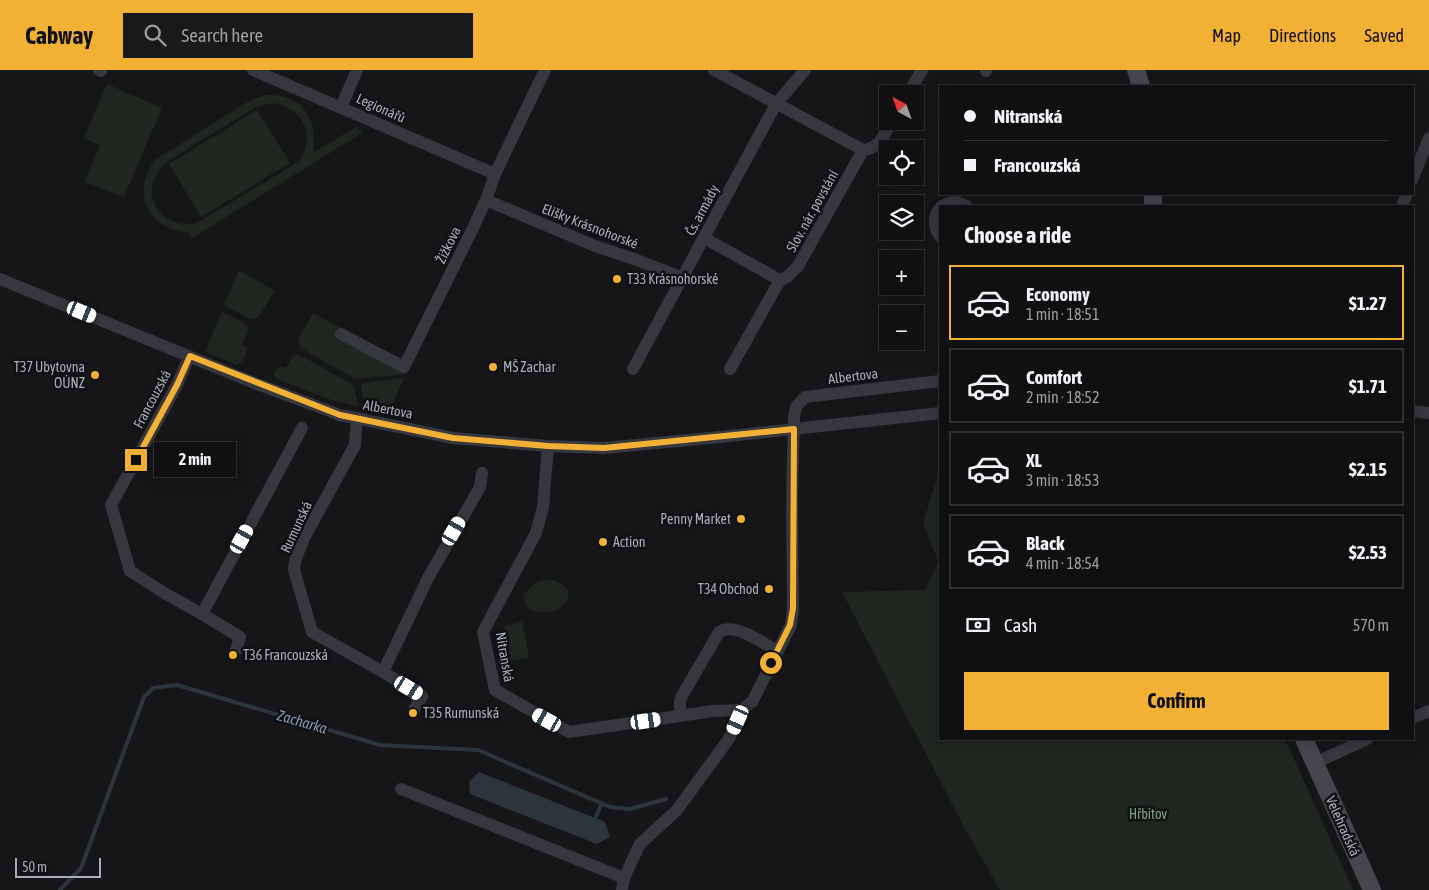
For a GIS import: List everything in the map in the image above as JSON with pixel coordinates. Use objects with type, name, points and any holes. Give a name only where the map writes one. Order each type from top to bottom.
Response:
[{"type":"main road","points":[[1136,70],[1141,85]]},
{"type":"main road","name":"Velehradská","points":[[1304,740],[1372,890]]},
{"type":"street","name":"Legionářů","points":[[253,70],[495,174]]},
{"type":"street","points":[[341,107],[357,70]]},
{"type":"street","name":"Žižkova","points":[[341,334],[404,367],[486,200],[495,174],[545,70]]},
{"type":"street","points":[[714,70],[863,150]]},
{"type":"street","name":"Čs. armády","points":[[633,369],[776,104],[804,70]]},
{"type":"street","points":[[913,85],[922,70]]},
{"type":"street","name":"Slov. nár. povstání","points":[[730,369],[780,280],[787,277],[798,266],[863,150],[873,149],[887,130]]},
{"type":"street","points":[[1414,175],[1429,138]]},
{"type":"street","name":"Elišky Krásnohorské","points":[[486,200],[595,246],[683,278]]},
{"type":"street","points":[[945,205],[952,202],[964,205]]},
{"type":"street","points":[[939,211],[935,219],[935,226],[939,234]]},
{"type":"street","points":[[704,238],[780,280]]},
{"type":"street","name":"Albertova","points":[[0,279],[340,415],[453,438],[548,446],[619,447],[939,413]]},
{"type":"street","name":"Francouzská","points":[[190,356],[177,385],[111,505],[130,571],[240,637],[236,650]]},
{"type":"street","name":"Albertova","points":[[794,429],[796,407],[805,397],[939,381]]},
{"type":"street","points":[[1414,411],[1429,413]]},
{"type":"street","name":"Rumunská","points":[[357,418],[355,445],[304,538],[295,561],[294,570],[312,632],[422,696],[415,708]]},
{"type":"street","points":[[202,614],[302,428]]},
{"type":"street","points":[[401,789],[623,884],[640,844],[677,810],[728,740],[741,710],[752,702],[790,625],[793,608],[794,429]]},
{"type":"street","name":"Nitranská","points":[[548,446],[543,505],[536,533],[483,632],[494,690],[569,732],[712,711],[741,710]]},
{"type":"street","points":[[383,672],[428,578],[480,486],[482,473]]},
{"type":"street","points":[[680,716],[682,696],[719,632],[728,628],[736,629],[778,651]]},
{"type":"street","points":[[1414,717],[1429,711]]},
{"type":"street","points":[[1314,763],[1365,740]]},
{"type":"green space","points":[[107,84],[162,108],[124,197],[85,182],[100,145],[84,138]]},
{"type":"green space","points":[[266,95],[279,96],[289,98],[298,104],[310,119],[313,129],[313,153],[357,126],[362,133],[192,238],[189,233],[163,225],[154,217],[144,197],[144,185],[148,172],[155,160],[250,100]],"holes":[[[272,103],[281,105],[297,114],[306,129],[306,147],[298,161],[197,223],[177,223],[161,213],[152,197],[152,187],[155,176],[164,164],[256,107]]]},
{"type":"green space","points":[[257,110],[290,163],[201,217],[169,164]]},
{"type":"green space","points":[[239,270],[275,291],[258,318],[250,319],[224,305]]},
{"type":"green space","points":[[222,312],[246,324],[248,329],[242,344],[247,348],[246,353],[243,360],[237,365],[205,352]]},
{"type":"green space","points":[[313,313],[343,329],[407,372],[405,374],[356,379],[302,349],[298,339]]},
{"type":"green space","points":[[294,355],[300,355],[353,385],[359,407],[332,400],[276,379],[274,374],[276,369],[280,366],[286,368]]},
{"type":"green space","points":[[404,378],[388,414],[366,408],[361,390],[363,383]]},
{"type":"green space","name":"Hřbitov","points":[[939,475],[939,740],[1285,740],[1353,890],[1000,890],[964,827],[842,592],[926,590],[938,561],[923,523]]},
{"type":"green space","points":[[548,579],[562,584],[568,591],[568,599],[563,606],[554,611],[544,613],[534,611],[524,603],[523,595],[536,582]]},
{"type":"green space","points":[[522,622],[529,658],[511,661],[504,626]]},
{"type":"shaded area","points":[[479,772],[605,822],[610,837],[597,844],[470,794],[469,782]]},
{"type":"waterway","name":"Zacharka","points":[[60,890],[81,868],[144,697],[153,688],[177,685],[380,745],[478,750],[610,807],[630,809],[666,799]]},
{"type":"waterway","points":[[595,819],[602,803]]},
{"type":"place","name":"T33 Krásnohorské","points":[[617,279]]},
{"type":"place","name":"MŠ Zachar","points":[[493,367]]},
{"type":"place","name":"T37 Ubytovna OÚNZ","points":[[95,375]]},
{"type":"place","name":"Penny Market","points":[[741,519]]},
{"type":"place","name":"Action","points":[[603,542]]},
{"type":"place","name":"T34 Obchod","points":[[769,589]]},
{"type":"place","name":"T36 Francouzská","points":[[233,655]]},
{"type":"place","name":"T35 Rumunská","points":[[413,713]]},
{"type":"route","points":[[136,460],[177,385],[190,356],[252,382],[340,415],[453,438],[561,447],[604,448],[794,429],[792,496],[793,608],[790,625],[771,663]]}]
